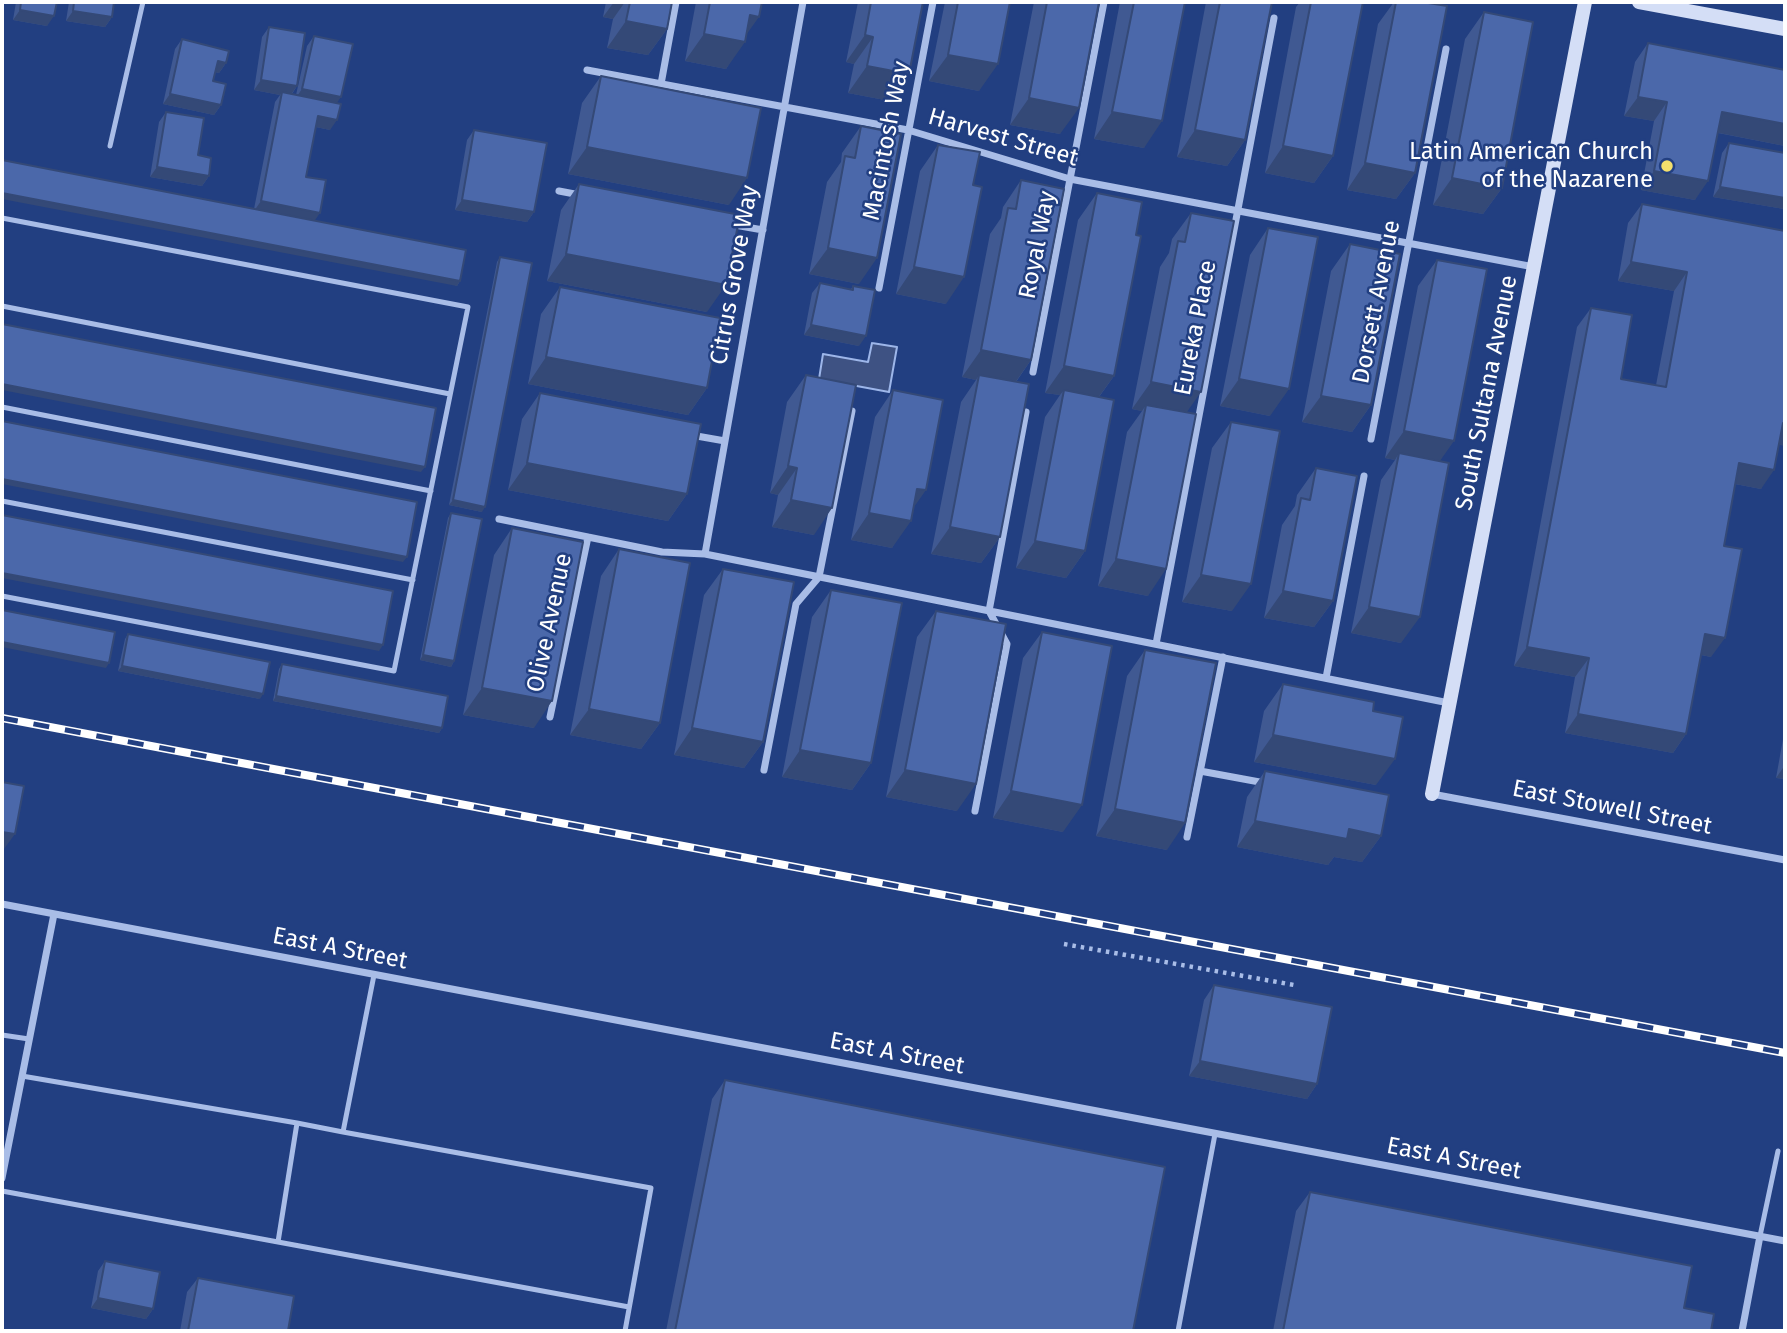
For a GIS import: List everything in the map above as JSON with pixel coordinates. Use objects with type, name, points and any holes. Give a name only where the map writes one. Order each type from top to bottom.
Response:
[{"type":"street","points":[[661,84],[676,2]]},
{"type":"street","name":"Citrus Grove Way","points":[[705,554],[803,2]]},
{"type":"street","name":"Macintosh Way","points":[[879,288],[933,2]]},
{"type":"street","name":"Royal Way","points":[[1033,372],[1104,2]]},
{"type":"street","name":"South Sultana Avenue","points":[[1432,794],[1585,2]]},
{"type":"street","points":[[1639,2],[1785,29]]},
{"type":"street","name":"Eureka Place","points":[[1156,644],[1274,18]]},
{"type":"street","name":"Dorsett Avenue","points":[[1371,439],[1446,49]]},
{"type":"street","name":"Harvest Street","points":[[587,70],[908,130],[1070,179],[1534,267]]},
{"type":"street","points":[[559,191],[587,197]]},
{"type":"street","points":[[722,222],[763,230]]},
{"type":"street","points":[[764,771],[796,604],[819,577],[852,411]]},
{"type":"street","points":[[975,811],[1007,644],[989,611],[1026,412]]},
{"type":"street","points":[[686,434],[724,441]]},
{"type":"street","points":[[1326,678],[1364,476]]},
{"type":"street","points":[[499,519],[663,552],[705,554],[1450,703]]},
{"type":"street","name":"Olive Avenue","points":[[551,717],[588,537]]},
{"type":"street","points":[[1187,837],[1223,657]]},
{"type":"street","points":[[1200,771],[1268,783]]},
{"type":"street","name":"East Stowell Street","points":[[1432,794],[1785,860]]},
{"type":"street","name":"East A Street","points":[[2,904],[1785,1241]]},
{"type":"street","points":[[2,1178],[54,914]]},
{"type":"street","points":[[1742,1331],[1760,1236]]},
{"type":"lane","points":[[110,146],[143,2]]},
{"type":"lane","points":[[2,218],[468,307],[394,671],[2,596]]},
{"type":"lane","points":[[2,306],[450,394]]},
{"type":"lane","points":[[2,407],[431,491]]},
{"type":"lane","points":[[2,501],[413,580]]},
{"type":"lane","points":[[343,1132],[374,975]]},
{"type":"lane","points":[[2,1035],[29,1039]]},
{"type":"lane","points":[[22,1076],[298,1123],[651,1188],[625,1331]]},
{"type":"lane","points":[[278,1242],[298,1123]]},
{"type":"lane","points":[[1178,1331],[1215,1133]]},
{"type":"lane","points":[[1760,1236],[1778,1151]]},
{"type":"lane","points":[[2,1191],[629,1307]]},
{"type":"path","points":[[1064,944],[1294,985]]},
{"type":"water","points":[[872,343],[897,347],[889,392],[819,379],[823,354],[868,362]]},
{"type":"building","points":[[21,2],[57,2],[54,16],[20,10]]},
{"type":"building","points":[[74,2],[114,2],[112,17],[73,11]]},
{"type":"building","points":[[630,2],[672,2],[667,29],[626,21]]},
{"type":"building","points":[[710,2],[762,2],[759,17],[750,15],[745,42],[704,34]]},
{"type":"building","points":[[871,2],[923,2],[909,74],[867,66],[873,37],[865,35]]},
{"type":"building","points":[[958,2],[1010,2],[998,64],[948,55]]},
{"type":"building","points":[[1047,2],[1099,2],[1079,108],[1029,98]]},
{"type":"building","points":[[1134,2],[1185,2],[1162,121],[1112,112]]},
{"type":"building","points":[[1220,2],[1272,2],[1245,140],[1195,130]]},
{"type":"building","points":[[1311,2],[1363,2],[1333,156],[1283,146]]},
{"type":"building","points":[[1396,2],[1447,6],[1415,173],[1365,163]]},
{"type":"building","points":[[1484,12],[1533,22],[1502,188],[1452,178]]},
{"type":"building","points":[[269,27],[305,33],[297,86],[261,80]]},
{"type":"building","points":[[314,36],[353,44],[341,97],[302,89]]},
{"type":"building","points":[[182,39],[229,51],[226,63],[218,61],[213,81],[226,84],[221,105],[170,94]]},
{"type":"building","points":[[1648,43],[1785,70],[1785,124],[1722,112],[1708,181],[1654,171],[1667,102],[1638,97]]},
{"type":"building","points":[[601,76],[761,108],[747,178],[587,147]]},
{"type":"building","points":[[282,92],[341,104],[337,120],[318,116],[306,177],[326,180],[320,213],[261,201]]},
{"type":"building","points":[[166,112],[204,118],[198,155],[211,158],[209,176],[157,167]]},
{"type":"building","points":[[861,126],[901,134],[877,258],[828,248],[845,156],[855,158]]},
{"type":"building","points":[[474,130],[547,143],[534,212],[462,200]]},
{"type":"building","points":[[1729,143],[1785,153],[1785,198],[1720,187]]},
{"type":"building","points":[[938,145],[980,152],[973,185],[982,187],[964,277],[914,267]]},
{"type":"building","points":[[2,160],[466,250],[460,281],[2,193]]},
{"type":"building","points":[[1021,180],[1064,189],[1031,360],[981,350],[1008,208],[1016,209]]},
{"type":"building","points":[[579,184],[740,215],[726,285],[566,254]]},
{"type":"building","points":[[1097,193],[1142,202],[1136,235],[1141,236],[1114,376],[1064,366]]},
{"type":"building","points":[[1642,204],[1785,231],[1785,424],[1783,423],[1774,470],[1739,463],[1724,546],[1742,549],[1725,638],[1705,634],[1686,734],[1578,714],[1589,658],[1527,647],[1591,308],[1632,315],[1621,379],[1666,387],[1687,272],[1631,262]]},
{"type":"building","points":[[1191,213],[1234,221],[1201,392],[1151,382],[1178,241],[1185,242]]},
{"type":"building","points":[[1268,228],[1318,237],[1289,389],[1239,379]]},
{"type":"building","points":[[1350,244],[1400,254],[1371,405],[1321,396]]},
{"type":"building","points":[[500,257],[532,263],[485,507],[453,500]]},
{"type":"building","points":[[1437,260],[1487,269],[1454,441],[1404,431]]},
{"type":"building","points":[[820,283],[853,290],[853,286],[875,290],[866,336],[811,325]]},
{"type":"building","points":[[560,287],[720,318],[707,388],[546,357]]},
{"type":"building","points":[[2,324],[436,408],[425,467],[2,384]]},
{"type":"building","points":[[806,375],[856,385],[832,508],[791,500],[797,468],[788,466]]},
{"type":"building","points":[[979,375],[1029,384],[1000,537],[950,527]]},
{"type":"building","points":[[893,390],[943,400],[926,490],[917,489],[911,521],[869,513]]},
{"type":"building","points":[[1064,390],[1114,400],[1085,551],[1035,541]]},
{"type":"building","points":[[540,393],[701,424],[687,494],[527,463]]},
{"type":"building","points":[[1146,405],[1196,414],[1166,569],[1116,559]]},
{"type":"building","points":[[2,421],[417,502],[407,557],[2,479]]},
{"type":"building","points":[[1231,422],[1280,431],[1251,584],[1201,575]]},
{"type":"building","points":[[1399,453],[1449,463],[1420,617],[1369,607]]},
{"type":"building","points":[[1316,468],[1357,476],[1333,601],[1283,591],[1301,498],[1310,500]]},
{"type":"building","points":[[451,513],[482,519],[454,661],[423,655]]},
{"type":"building","points":[[2,515],[393,591],[383,645],[2,573]]},
{"type":"building","points":[[512,528],[583,542],[552,701],[482,688]]},
{"type":"building","points":[[619,549],[690,563],[660,723],[589,709]]},
{"type":"building","points":[[723,569],[794,582],[763,742],[692,728]]},
{"type":"building","points":[[831,590],[902,603],[871,763],[800,750]]},
{"type":"building","points":[[2,610],[115,632],[109,663],[2,642]]},
{"type":"building","points":[[936,611],[1006,624],[976,784],[905,770]]},
{"type":"building","points":[[1042,632],[1112,646],[1082,805],[1011,791]]},
{"type":"building","points":[[128,634],[270,662],[263,694],[122,666]]},
{"type":"building","points":[[1145,650],[1216,663],[1185,823],[1115,809]]},
{"type":"building","points":[[282,664],[448,696],[442,728],[276,696]]},
{"type":"building","points":[[1283,684],[1374,702],[1373,711],[1403,717],[1395,759],[1273,735]]},
{"type":"building","points":[[1265,771],[1389,795],[1381,836],[1349,829],[1347,839],[1255,821]]},
{"type":"building","points":[[2,782],[24,786],[15,834],[2,832]]},
{"type":"building","points":[[1214,985],[1332,1007],[1317,1084],[1200,1061]]},
{"type":"building","points":[[725,1080],[1165,1167],[1133,1331],[675,1331]]},
{"type":"building","points":[[1310,1192],[1692,1266],[1684,1308],[1714,1314],[1711,1331],[1283,1331]]},
{"type":"building","points":[[105,1261],[160,1272],[153,1309],[98,1298]]},
{"type":"building","points":[[198,1278],[294,1296],[288,1331],[188,1331]]},
{"type":"railway","points":[[2,718],[1785,1053]]},
{"type":"place","name":"Latin American Church of the Nazarene","points":[[1667,166]]}]
